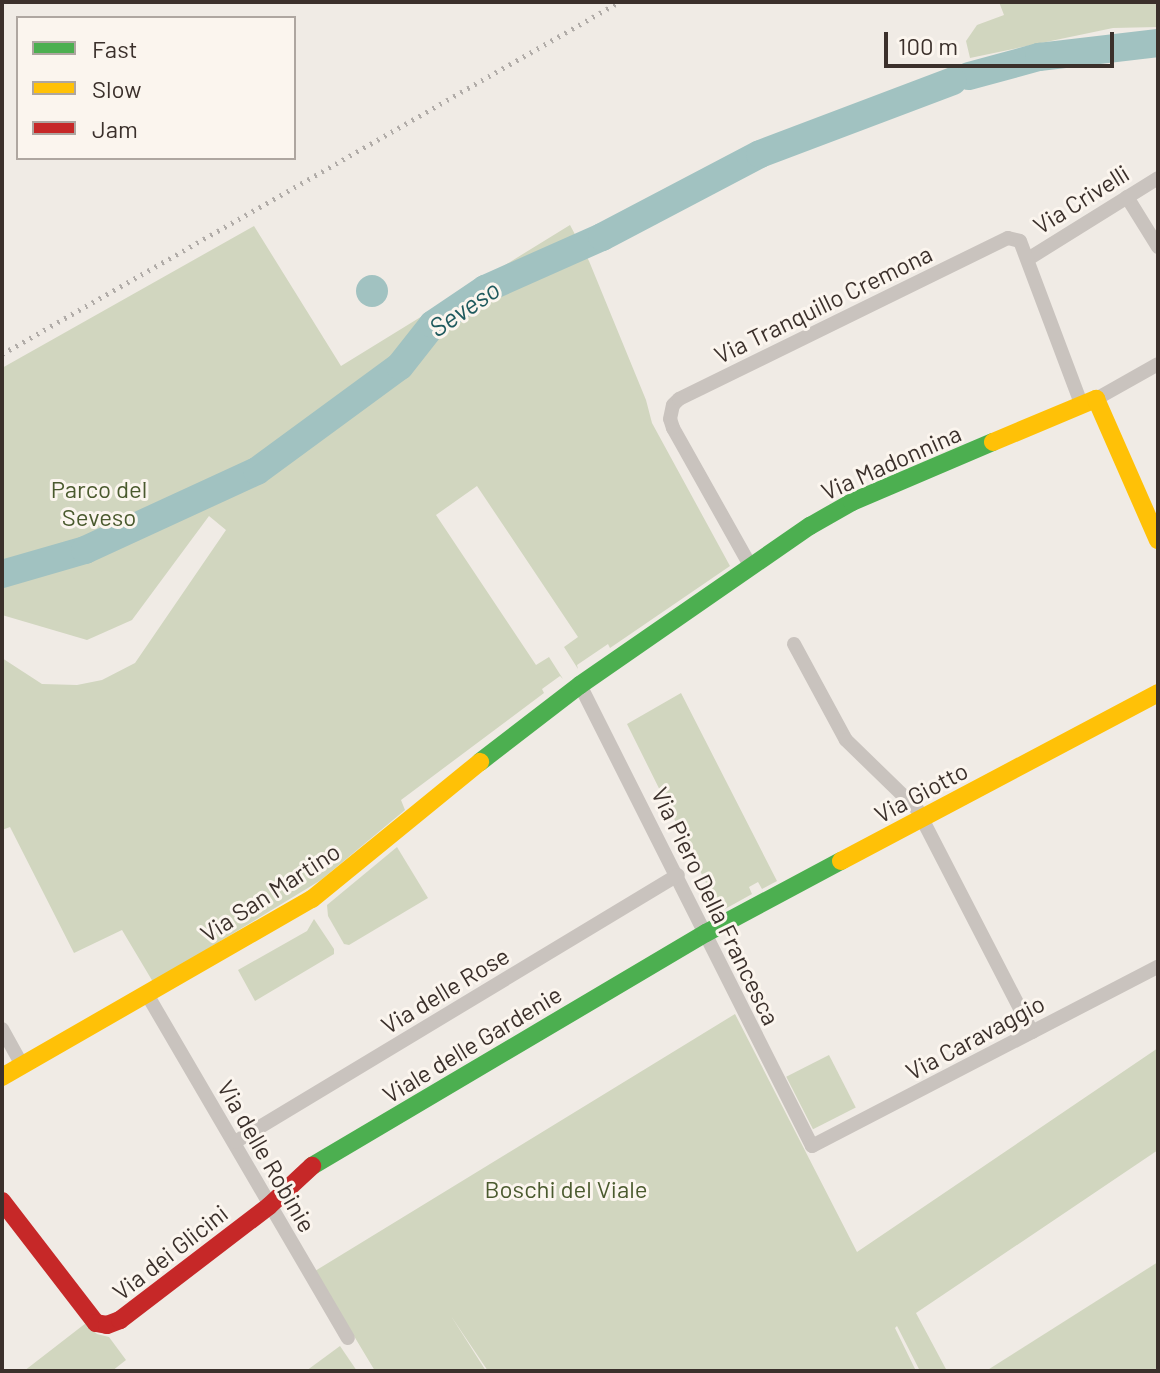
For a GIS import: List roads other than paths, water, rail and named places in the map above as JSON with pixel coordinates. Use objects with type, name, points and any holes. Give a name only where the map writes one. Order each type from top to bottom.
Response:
[{"type":"street","name":"Via Crivelli","points":[[1028,259],[1158,178]]},
{"type":"street","points":[[1127,197],[1158,247]]},
{"type":"street","name":"Via Tranquillo Cremona","points":[[751,567],[673,428],[670,413],[679,399],[1008,238],[1016,238],[1028,259]]},
{"type":"street","points":[[1028,259],[1089,403],[1158,540]]},
{"type":"street","name":"Via Madonnina","points":[[580,685],[751,567],[852,502],[1089,403],[1158,364]]},
{"type":"street","points":[[794,644],[846,740],[878,775],[911,801],[922,818],[1032,1032]]},
{"type":"street","name":"Via Piero Della Francesca","points":[[580,685],[812,1146]]},
{"type":"street","name":"Via San Martino","points":[[2,1077],[148,996],[335,882],[447,787],[580,685]]},
{"type":"street","name":"Via Giotto","points":[[706,933],[1158,693]]},
{"type":"street","name":"Via delle Rose","points":[[235,1142],[678,875]]},
{"type":"street","name":"Viale delle Gardenie","points":[[269,1206],[314,1165],[706,933]]},
{"type":"street","name":"Via Caravaggio","points":[[812,1146],[1158,967]]},
{"type":"street","name":"Via delle Robinie","points":[[148,996],[348,1338]]},
{"type":"street","points":[[2,1029],[22,1065]]},
{"type":"street","name":"Via dei Glicini","points":[[2,1201],[96,1323],[107,1325],[120,1320],[269,1206]]},
{"type":"water","points":[[372,275],[383,280],[388,291],[383,302],[372,307],[361,302],[356,291],[361,280]]},
{"type":"waterway","name":"Seveso","points":[[969,76],[1039,57],[1158,43]]},
{"type":"waterway","name":"Seveso","points":[[2,574],[85,550],[257,471],[400,366],[433,324],[485,289],[602,237],[760,154],[953,81]]},
{"type":"railway","points":[[2,354],[619,2]]},
{"type":"park label","name":"Parco del Seveso","points":[[99,503]]},
{"type":"park label","name":"Boschi del Viale","points":[[566,1189]]}]
